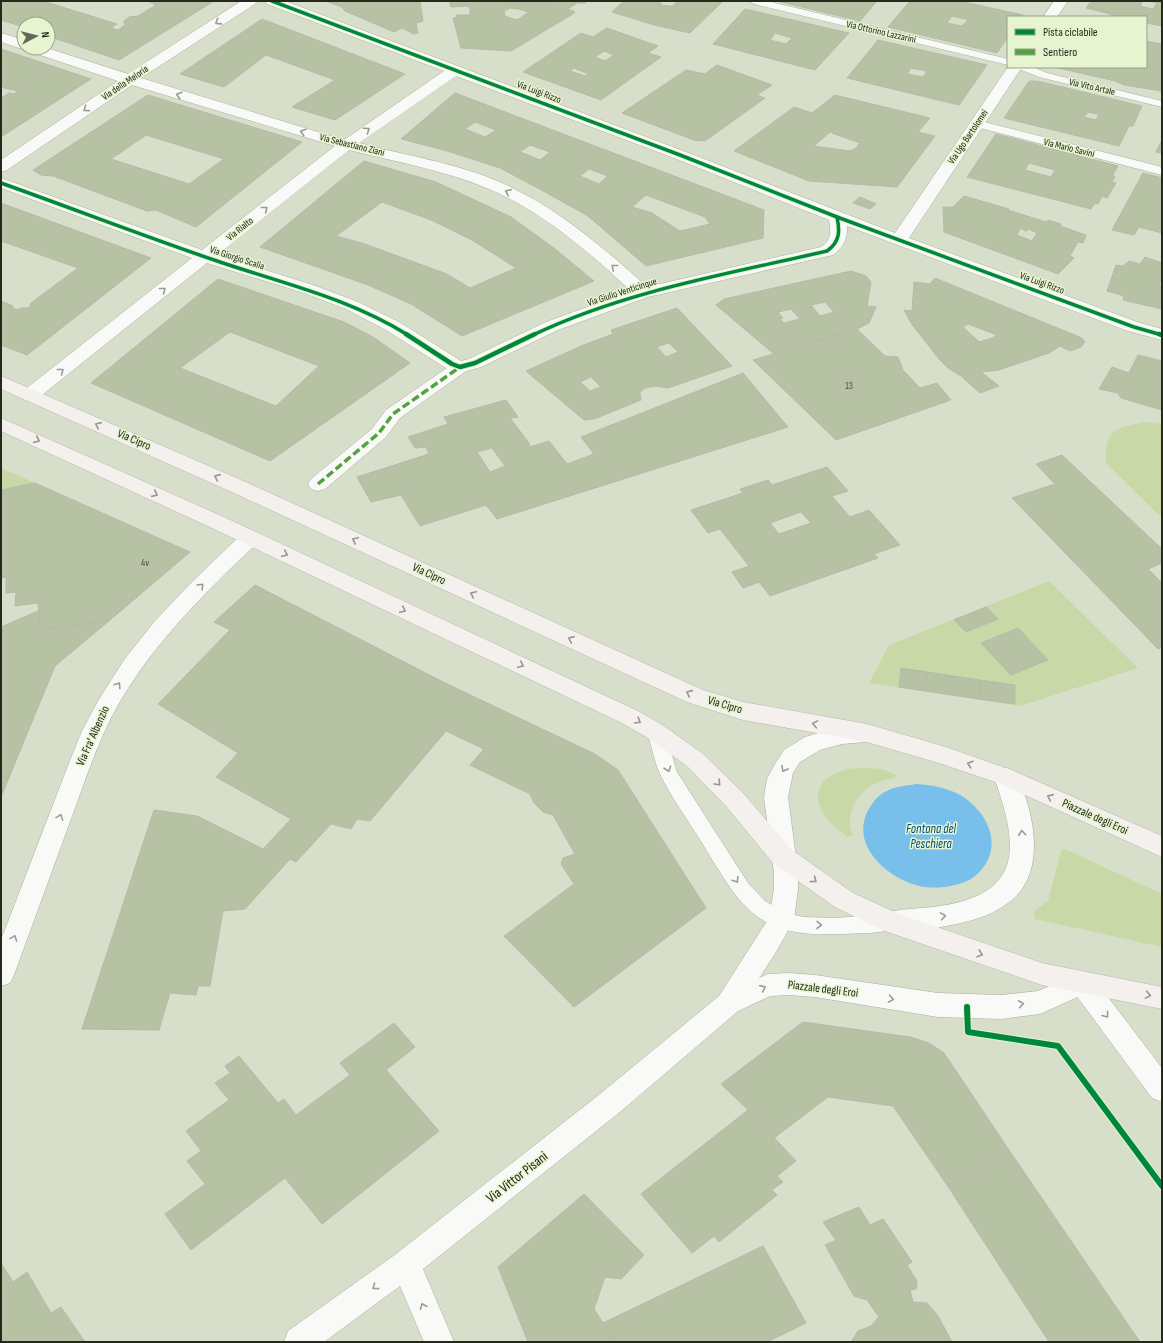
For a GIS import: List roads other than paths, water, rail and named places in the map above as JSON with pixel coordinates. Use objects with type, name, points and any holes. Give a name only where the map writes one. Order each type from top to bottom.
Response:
[{"type":"main road","name":"Via Cipro","points":[[1,382],[241,488],[695,696],[743,711],[867,733]]},
{"type":"main road","points":[[1,424],[250,538],[632,718],[656,732],[695,760],[783,856],[844,900],[891,922],[1006,963],[1082,984],[1162,998]]},
{"type":"main road","name":"Piazzale degli Eroi","points":[[867,733],[952,758],[1006,777],[1162,847]]},
{"type":"street","name":"Via della Meloria","points":[[1,167],[129,80],[250,1]]},
{"type":"street","name":"Via Luigi Rizzo","points":[[272,1],[837,217],[1134,327],[1162,334]]},
{"type":"street","points":[[1051,16],[1061,1]]},
{"type":"street","points":[[1,37],[16,42]]},
{"type":"street","name":"Via Sebastiano Ziani","points":[[56,56],[129,80],[346,145],[468,175],[516,196],[569,230],[643,293]]},
{"type":"street","name":"Via Ugo Bartolomei","points":[[899,240],[1014,68]]},
{"type":"street","name":"Via Rialto","points":[[30,395],[346,145],[431,85],[455,70]]},
{"type":"street","name":"Via Giorgio Scalia","points":[[1,183],[205,257],[309,290],[348,305],[383,321],[452,364],[460,367]]},
{"type":"street","name":"Via Giulio Venticinque","points":[[318,484],[379,433],[393,414],[460,367],[475,363],[552,326],[643,293],[821,252],[831,248],[837,243],[839,234],[837,217]]},
{"type":"street","name":"Via Fra' Albenzio","points":[[1,975],[76,773],[107,705],[132,665],[158,632],[201,586],[250,538]]},
{"type":"street","name":"Piazzale degli Eroi","points":[[728,1004],[781,920],[786,889],[776,797],[779,779],[788,763],[797,752],[813,743],[842,735],[867,733]]},
{"type":"street","points":[[891,922],[936,918],[972,911],[996,899],[1012,882],[1021,862],[1022,840],[1018,811],[1006,777]]},
{"type":"street","name":"Piazzale degli Eroi","points":[[728,1004],[768,985],[789,984],[815,986],[938,1005],[1001,1007],[1040,1002],[1082,984]]},
{"type":"street","points":[[1082,984],[1162,1089]]},
{"type":"street","name":"Via Vittor Pisani","points":[[299,1342],[406,1264],[610,1103],[728,1004]]},
{"type":"street","points":[[406,1264],[439,1342]]},
{"type":"lane","name":"Via Ottorino Lazzarini","points":[[754,1],[1007,62]]},
{"type":"lane","name":"Via Vito Artale","points":[[1026,68],[1043,75],[1162,104]]},
{"type":"lane","name":"Via Mario Savini","points":[[976,124],[1162,171]]},
{"type":"lane","points":[[656,732],[669,774],[741,889],[750,900],[781,920],[806,925],[848,926],[891,922]]},
{"type":"water","name":"Fontana del Peschiera","points":[[916,784],[941,788],[965,798],[973,804],[985,819],[989,828],[992,847],[990,856],[976,876],[959,884],[943,887],[931,888],[912,884],[886,870],[868,848],[864,835],[864,821],[873,802],[890,789]]}]
